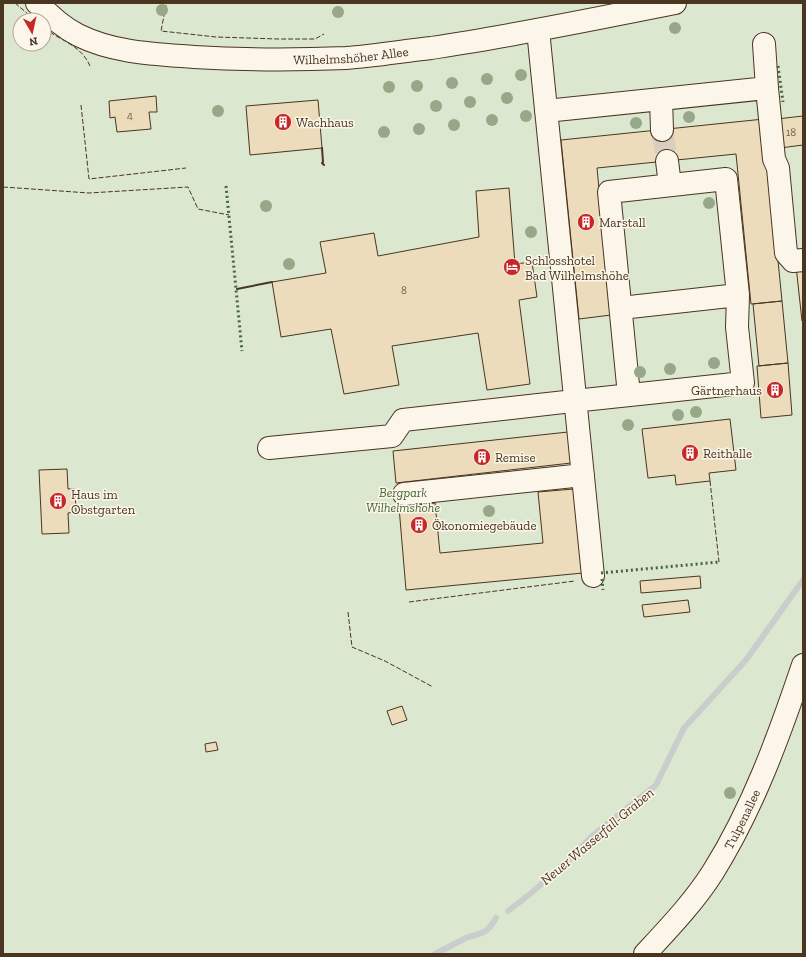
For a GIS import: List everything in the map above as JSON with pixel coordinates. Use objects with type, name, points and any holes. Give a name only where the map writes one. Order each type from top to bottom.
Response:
[{"type":"main road","name":"Wilhelmshöher Allee","points":[[37,3],[60,25],[101,44],[151,54],[226,59],[347,58],[462,43],[538,30],[675,3]]},
{"type":"main road","points":[[538,30],[593,576]]},
{"type":"main road","points":[[764,44],[774,159],[778,168],[786,253],[793,260],[803,260]]},
{"type":"main road","points":[[546,111],[767,88]]},
{"type":"main road","points":[[661,99],[662,130]]},
{"type":"main road","points":[[667,161],[670,185]]},
{"type":"main road","points":[[269,448],[392,436],[403,420],[743,383],[737,327],[738,295],[726,179],[610,192],[629,395]]},
{"type":"main road","points":[[621,308],[738,295]]},
{"type":"main road","points":[[404,494],[583,475]]},
{"type":"main road","name":"Tulpenallee","points":[[645,954],[690,904],[712,873],[730,842],[750,804],[787,711],[803,665]]},
{"type":"green space","name":"Bergpark Wilhelmshöhe","points":[[3,3],[803,3],[803,954],[3,954]]},
{"type":"building","points":[[156,96],[157,112],[149,112],[151,129],[117,132],[115,117],[110,118],[109,101]]},
{"type":"building","name":"Wachhaus","points":[[318,100],[322,148],[250,155],[246,106]]},
{"type":"building","points":[[803,116],[803,145],[780,148],[777,119]]},
{"type":"building","name":"Marstall","points":[[764,119],[782,301],[751,304],[736,154],[597,168],[611,315],[579,319],[561,140]]},
{"type":"building","points":[[509,188],[515,264],[532,262],[537,297],[519,300],[530,384],[487,390],[478,333],[392,346],[399,385],[344,394],[331,329],[281,337],[272,282],[326,273],[320,242],[374,233],[378,256],[479,237],[476,191]]},
{"type":"building","points":[[796,266],[803,266],[803,321],[802,321]]},
{"type":"building","points":[[782,301],[788,363],[759,366],[753,304]]},
{"type":"building","name":"Gärtnerhaus","points":[[788,363],[792,415],[761,418],[757,366]]},
{"type":"building","name":"Reithalle","points":[[730,419],[736,470],[709,473],[710,481],[676,485],[675,475],[648,478],[642,429]]},
{"type":"building","name":"Remise","points":[[568,432],[571,463],[396,483],[393,451]]},
{"type":"building","name":"Haus im Obstgarten","points":[[67,469],[68,489],[75,489],[76,512],[68,513],[69,533],[42,534],[39,470]]},
{"type":"building","name":"Ökonomiegebäude","points":[[574,489],[583,573],[406,590],[399,507],[435,503],[440,553],[543,543],[538,492]]},
{"type":"building","points":[[700,576],[701,588],[641,593],[640,581]]},
{"type":"building","points":[[688,600],[690,612],[644,617],[642,605]]},
{"type":"building","points":[[402,706],[407,720],[392,725],[387,711]]},
{"type":"building","points":[[216,742],[218,750],[206,752],[205,744]]},
{"type":"waterway","name":"Neuer Wasserfall-Graben","points":[[508,911],[570,859],[592,836],[656,785],[684,728],[746,660],[803,580]]},
{"type":"waterway","name":"Neuer Wasserfall-Graben","points":[[435,954],[466,938],[484,932],[496,918]]},
{"type":"tunnel","points":[[662,130],[667,161]]},
{"type":"hedge","points":[[778,66],[783,102]]},
{"type":"hedge","points":[[226,186],[242,351]]},
{"type":"hedge","points":[[601,573],[719,562]]},
{"type":"hedge","points":[[602,579],[603,590]]},
{"type":"fence","points":[[15,3],[26,12]]},
{"type":"fence","points":[[166,5],[161,31],[216,37],[278,39],[315,39],[324,34]]},
{"type":"fence","points":[[52,34],[76,48],[90,66]]},
{"type":"fence","points":[[81,105],[89,179],[186,168]]},
{"type":"fence","points":[[3,187],[89,193],[188,187],[198,209],[229,215]]},
{"type":"fence","points":[[710,481],[719,562]]},
{"type":"fence","points":[[409,602],[575,581]]},
{"type":"fence","points":[[348,612],[352,647],[385,661],[433,687]]},
{"type":"wall","points":[[322,148],[322,163],[324,165]]},
{"type":"wall","points":[[237,289],[272,282]]},
{"type":"place","name":"Wachhaus","points":[[283,122]]},
{"type":"place","name":"Marstall","points":[[586,222]]},
{"type":"place","name":"Schlosshotel Bad Wilhelmshöhe","points":[[512,267]]},
{"type":"place","name":"Gärtnerhaus","points":[[775,390]]},
{"type":"place","name":"Reithalle","points":[[690,453]]},
{"type":"place","name":"Remise","points":[[482,457]]},
{"type":"place","name":"Haus im Obstgarten","points":[[58,501]]},
{"type":"place","name":"Ökonomiegebäude","points":[[419,525]]}]
